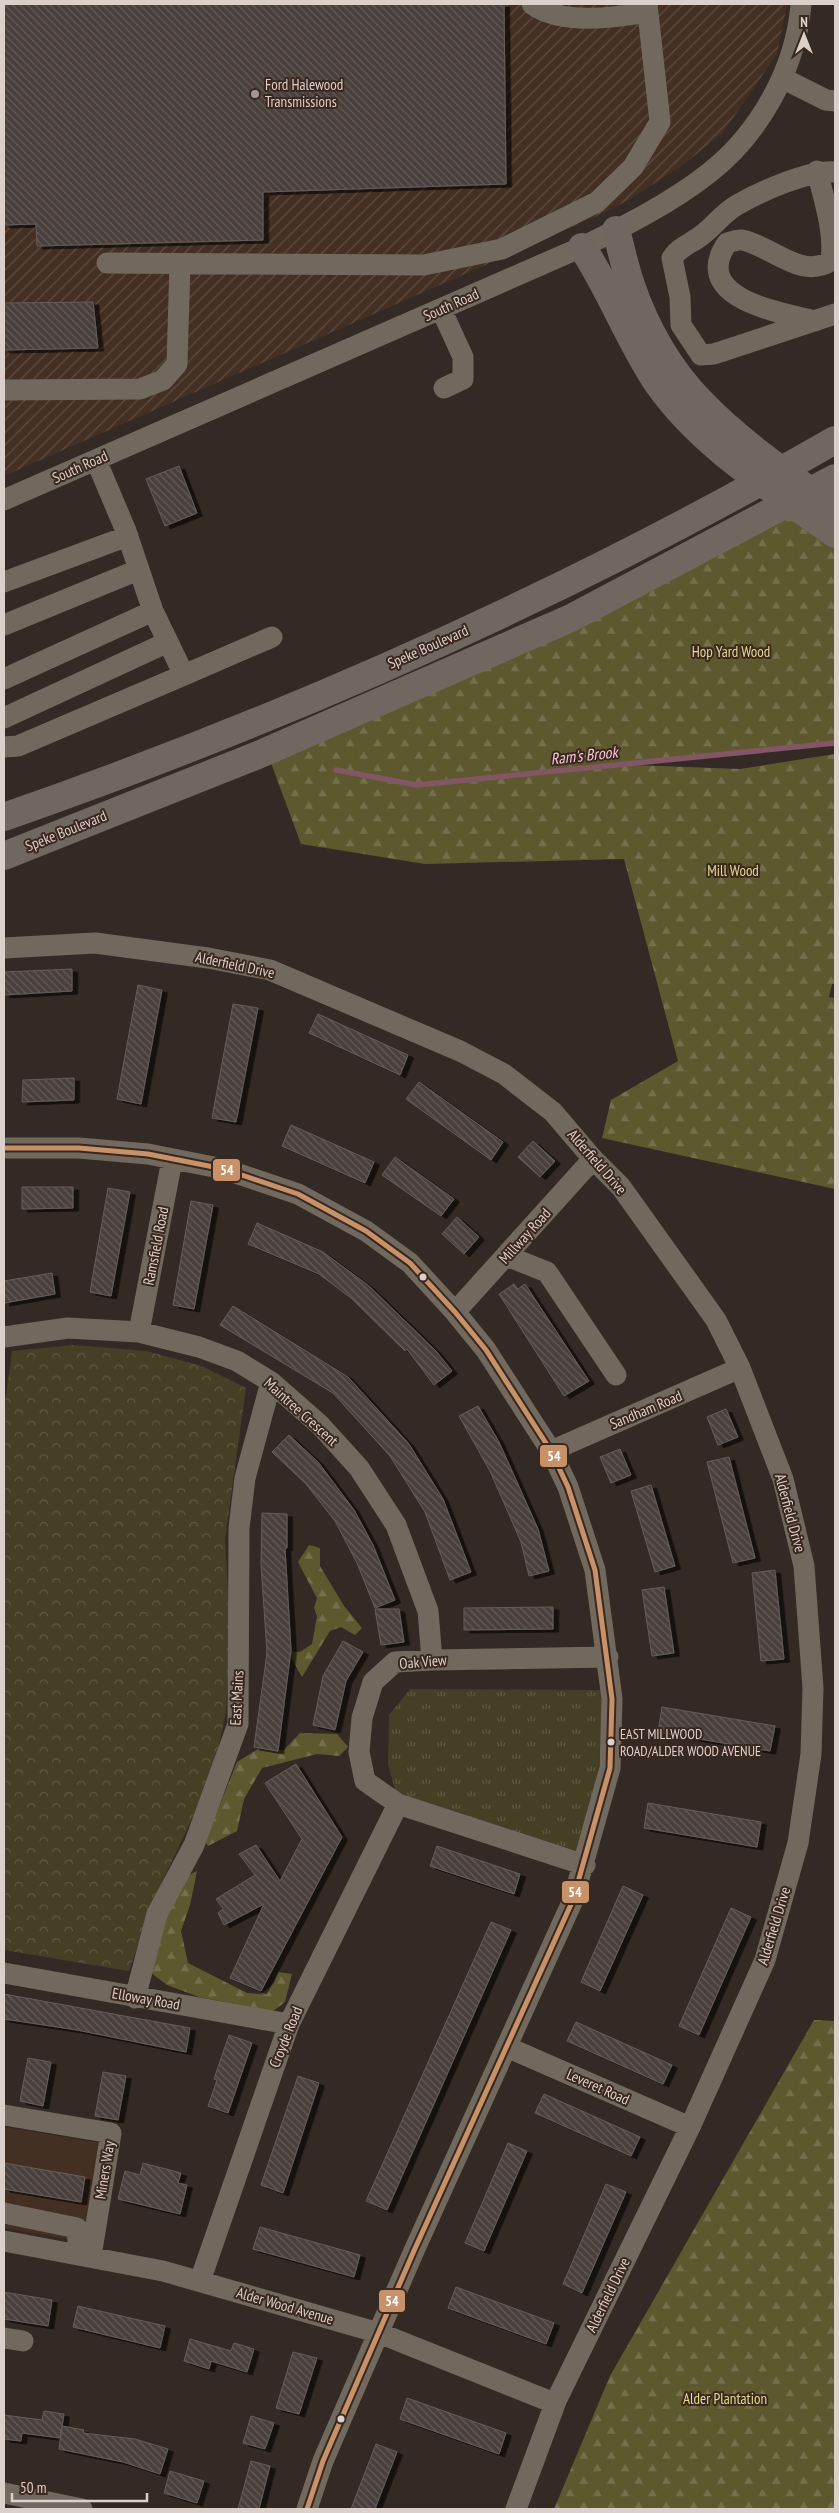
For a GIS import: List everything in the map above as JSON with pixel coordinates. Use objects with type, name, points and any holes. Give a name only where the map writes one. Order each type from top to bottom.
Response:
[{"type":"highway","points":[[616,230],[631,285],[660,347],[722,436],[832,490]]},
{"type":"highway","points":[[582,247],[602,279],[641,357],[660,386],[722,436],[835,534]]},
{"type":"highway","name":"Speke Boulevard","points":[[4,817],[127,774],[391,664],[604,567],[744,493],[835,440]]},
{"type":"highway","name":"Speke Boulevard","points":[[4,856],[258,755],[571,618],[832,490]]},
{"type":"street","points":[[107,263],[424,265],[502,248],[597,202],[633,168],[660,122],[647,8],[618,18],[582,18],[558,14],[532,4]]},
{"type":"street","name":"South Road","points":[[4,500],[582,247],[616,230],[710,173],[755,124],[782,78],[794,45],[801,4]]},
{"type":"street","points":[[782,78],[826,100],[835,101]]},
{"type":"street","points":[[815,321],[753,304],[729,291],[719,279],[718,264],[721,252],[727,243],[741,240],[808,267],[822,267],[831,261],[833,249],[829,227],[826,172],[737,204],[702,235],[678,249],[672,258],[680,297],[681,325],[701,355],[714,354],[815,321],[835,314]]},
{"type":"street","points":[[4,390],[140,389],[163,380],[177,364],[180,264]]},
{"type":"street","points":[[440,309],[463,357],[463,379],[444,388]]},
{"type":"street","points":[[96,460],[128,536],[153,611],[184,675]]},
{"type":"street","points":[[4,582],[128,536]]},
{"type":"street","points":[[4,625],[138,570]]},
{"type":"street","points":[[4,679],[153,611]]},
{"type":"street","points":[[4,747],[18,746],[272,637]]},
{"type":"street","points":[[4,718],[168,642]]},
{"type":"street","name":"Alderfield Drive","points":[[4,948],[95,943],[208,958],[270,970],[460,1051],[504,1074],[553,1112],[593,1159],[621,1187],[716,1320],[740,1368],[783,1479],[804,1566],[813,1688],[811,1754],[798,1844],[765,1960],[690,2127],[556,2401],[516,2509]]},
{"type":"street","points":[[4,1148],[79,1148],[148,1154],[224,1169],[298,1194],[366,1230],[410,1263],[455,1312],[486,1350],[551,1451],[568,1487],[595,1570],[608,1657],[612,1699],[610,1768],[585,1865],[574,1900],[323,2461],[307,2509]]},
{"type":"street","name":"Millway Road","points":[[455,1312],[593,1159]]},
{"type":"street","name":"Ramsfield Road","points":[[139,1332],[172,1160]]},
{"type":"street","points":[[507,1256],[547,1272],[616,1376]]},
{"type":"street","name":"Maintree Crescent","points":[[4,1337],[68,1328],[139,1332],[200,1347],[237,1361],[271,1382],[320,1425],[359,1468],[396,1525],[428,1612],[432,1660]]},
{"type":"street","name":"Sandham Road","points":[[551,1451],[740,1368]]},
{"type":"street","name":"East Mains","points":[[135,1998],[157,1914],[194,1845],[238,1724],[240,1528],[246,1478],[271,1382]]},
{"type":"street","name":"Oak View","points":[[585,1865],[398,1804],[365,1781],[359,1752],[362,1718],[373,1682],[395,1662],[608,1657]]},
{"type":"street","name":"Croyde Road","points":[[200,2281],[288,2024],[398,1804]]},
{"type":"street","name":"Elloway Road","points":[[4,1973],[288,2024]]},
{"type":"street","name":"Leveret Road","points":[[507,2047],[690,2127]]},
{"type":"street","name":"Miners Way","points":[[4,2114],[111,2133],[85,2255]]},
{"type":"street","points":[[4,2213],[77,2228],[85,2255]]},
{"type":"street","name":"Alder Wood Avenue","points":[[4,2240],[85,2255],[200,2281],[379,2333],[549,2401],[556,2401]]},
{"type":"street","points":[[4,2493],[46,2505],[82,2509]]},
{"type":"shaded area","points":[[4,4],[787,4],[777,54],[722,134],[681,166],[627,201],[595,217],[4,476]]},
{"type":"shaded area","points":[[4,2127],[100,2143],[85,2242],[4,2228]]},
{"type":"green space","points":[[798,507],[835,534],[835,743],[633,765],[740,769],[835,754],[835,984],[832,984],[829,997],[835,998],[835,1189],[602,1138],[611,1100],[678,1061],[624,859],[425,864],[301,844],[271,763]]},
{"type":"green space","points":[[74,1345],[146,1351],[202,1366],[246,1388],[225,1539],[230,1630],[226,1712],[212,1776],[154,1899],[129,1971],[4,1950],[4,1410],[12,1351]]},
{"type":"green space","points":[[309,1545],[320,1548],[320,1566],[344,1606],[362,1628],[355,1635],[341,1627],[330,1631],[302,1677],[291,1657],[272,1657],[272,1651],[300,1652],[312,1644],[317,1616],[314,1608],[317,1598],[298,1562]]},
{"type":"green space","points":[[410,1689],[604,1690],[598,1777],[578,1851],[397,1797],[388,1764],[389,1715]]},
{"type":"green space","points":[[300,1733],[337,1734],[348,1747],[339,1756],[317,1754],[262,1768],[244,1799],[237,1831],[208,1846],[205,1842],[237,1762],[258,1749],[284,1750]]},
{"type":"green space","points":[[197,1871],[190,1905],[181,1931],[188,1963],[247,1993],[261,1994],[274,1983],[278,1972],[292,1974],[285,2002],[273,2011],[199,1997],[167,1985],[146,1969],[163,1913],[170,1899],[186,1877]]},
{"type":"green space","name":"Alder Plantation","points":[[814,2020],[835,2021],[835,2509],[554,2509],[610,2376]]},
{"type":"building","name":"Ford Halewood Transmissions","points":[[4,4],[504,4],[506,184],[263,192],[263,240],[37,246],[36,224],[4,225]]},
{"type":"building","points":[[93,302],[98,348],[4,350],[4,303]]},
{"type":"building","points":[[179,466],[197,513],[165,526],[146,479]]},
{"type":"building","points":[[72,969],[72,991],[4,995],[4,972]]},
{"type":"building","points":[[138,985],[162,990],[141,1104],[117,1099]]},
{"type":"building","points":[[233,1004],[258,1008],[236,1122],[212,1118]]},
{"type":"building","points":[[318,1014],[408,1055],[400,1075],[309,1033]]},
{"type":"building","points":[[74,1078],[74,1100],[22,1102],[23,1080]]},
{"type":"building","points":[[419,1082],[503,1142],[491,1160],[406,1099]]},
{"type":"building","points":[[291,1125],[374,1162],[365,1183],[282,1146]]},
{"type":"building","points":[[533,1141],[555,1161],[540,1177],[518,1157]]},
{"type":"building","points":[[395,1157],[454,1199],[441,1216],[382,1175]]},
{"type":"building","points":[[22,1187],[73,1187],[73,1208],[22,1209]]},
{"type":"building","points":[[108,1188],[130,1192],[111,1296],[90,1292]]},
{"type":"building","points":[[191,1201],[213,1205],[194,1309],[173,1305]]},
{"type":"building","points":[[457,1217],[479,1237],[464,1254],[442,1234]]},
{"type":"building","points":[[257,1223],[323,1252],[369,1286],[436,1351],[452,1371],[434,1385],[407,1349],[405,1351],[351,1298],[319,1274],[248,1244]]},
{"type":"building","points":[[52,1273],[55,1294],[4,1303],[4,1281]]},
{"type":"building","points":[[514,1284],[518,1289],[525,1284],[589,1381],[564,1396],[499,1294]]},
{"type":"building","points":[[233,1306],[348,1377],[409,1444],[443,1499],[471,1572],[450,1580],[425,1512],[390,1456],[333,1393],[220,1325]]},
{"type":"building","points":[[478,1406],[499,1442],[538,1529],[549,1571],[529,1576],[521,1542],[490,1471],[459,1416]]},
{"type":"building","points":[[726,1409],[738,1437],[718,1445],[707,1417]]},
{"type":"building","points":[[289,1435],[318,1462],[354,1510],[373,1545],[395,1600],[375,1608],[357,1563],[335,1521],[306,1484],[272,1452]]},
{"type":"building","points":[[620,1449],[631,1475],[611,1483],[600,1457]]},
{"type":"building","points":[[729,1457],[755,1558],[733,1563],[707,1462]]},
{"type":"building","points":[[651,1485],[675,1566],[655,1572],[631,1491]]},
{"type":"building","points":[[262,1513],[287,1514],[287,1548],[285,1548],[291,1650],[278,1751],[254,1747],[267,1653],[261,1564]]},
{"type":"building","points":[[775,1570],[784,1659],[761,1661],[752,1573]]},
{"type":"building","points":[[664,1587],[674,1653],[652,1656],[642,1590]]},
{"type":"building","points":[[553,1607],[553,1629],[464,1630],[464,1608]]},
{"type":"building","points":[[375,1609],[399,1609],[404,1642],[381,1645]]},
{"type":"building","points":[[343,1641],[363,1652],[346,1681],[335,1730],[313,1725],[323,1676]]},
{"type":"building","points":[[662,1707],[775,1726],[770,1751],[658,1732]]},
{"type":"building","points":[[296,1764],[342,1837],[261,1991],[230,1978],[264,1904],[224,1925],[218,1913],[223,1909],[216,1899],[255,1875],[239,1854],[256,1845],[280,1881],[302,1839],[265,1783]]},
{"type":"building","points":[[648,1803],[761,1822],[757,1847],[644,1828]]},
{"type":"building","points":[[437,1846],[520,1874],[514,1894],[430,1866]]},
{"type":"building","points":[[623,1886],[643,1895],[600,1991],[581,1982]]},
{"type":"building","points":[[731,1908],[751,1917],[699,2035],[679,2026]]},
{"type":"building","points":[[491,1922],[511,1930],[387,2210],[366,2201]]},
{"type":"building","points":[[4,1994],[190,2028],[186,2052],[77,2030],[4,2019]]},
{"type":"building","points":[[576,2022],[672,2065],[663,2084],[567,2041]]},
{"type":"building","points":[[229,2035],[252,2043],[228,2113],[208,2106],[217,2080],[214,2079]]},
{"type":"building","points":[[28,2058],[51,2062],[43,2106],[20,2101]]},
{"type":"building","points":[[103,2072],[126,2076],[118,2120],[95,2116]]},
{"type":"building","points":[[298,2076],[319,2083],[283,2193],[261,2185]]},
{"type":"building","points":[[544,2094],[640,2137],[631,2156],[535,2113]]},
{"type":"building","points":[[508,2143],[527,2151],[484,2251],[465,2243]]},
{"type":"building","points":[[4,2163],[85,2177],[81,2202],[4,2189]]},
{"type":"building","points":[[143,2163],[181,2173],[178,2183],[187,2185],[180,2214],[118,2199],[125,2171],[140,2175]]},
{"type":"building","points":[[606,2184],[626,2192],[582,2293],[563,2284]]},
{"type":"building","points":[[260,2227],[360,2255],[354,2277],[253,2249]]},
{"type":"building","points":[[456,2287],[554,2323],[546,2344],[448,2308]]},
{"type":"building","points":[[4,2292],[52,2300],[48,2326],[4,2319]]},
{"type":"building","points":[[78,2306],[165,2326],[160,2348],[73,2327]]},
{"type":"building","points":[[190,2339],[231,2351],[234,2343],[254,2349],[247,2372],[211,2361],[209,2369],[184,2361]]},
{"type":"building","points":[[293,2352],[317,2358],[299,2414],[276,2408]]},
{"type":"building","points":[[407,2398],[506,2433],[499,2454],[400,2419]]},
{"type":"building","points":[[44,2411],[64,2414],[60,2438],[22,2433],[21,2441],[4,2439],[4,2415],[42,2420]]},
{"type":"building","points":[[251,2416],[274,2423],[265,2449],[243,2443]]},
{"type":"building","points":[[62,2426],[84,2430],[83,2433],[135,2439],[168,2449],[160,2474],[123,2462],[59,2449]]},
{"type":"building","points":[[376,2444],[397,2452],[375,2509],[351,2509]]},
{"type":"building","points":[[251,2461],[270,2466],[259,2509],[238,2509]]},
{"type":"building","points":[[170,2471],[204,2481],[197,2503],[164,2493]]},
{"type":"waterway","name":"Ram's Brook","points":[[336,770],[417,785],[835,743]]},
{"type":"transit line","name":"54","points":[[4,1148],[79,1148],[148,1154],[224,1169],[298,1194],[366,1231],[410,1263],[455,1312],[486,1350],[551,1451],[568,1487],[595,1570],[612,1699],[610,1768],[573,1900],[413,2253],[323,2461],[307,2509]]},
{"type":"place","name":"Ford Halewood Transmissions","points":[[255,94]]},
{"type":"place","name":"EAST MILLWOOD ROAD/ALDER WOOD AVENUE","points":[[611,1742]]},
{"type":"park label","name":"Hop Yard Wood","points":[[731,652]]},
{"type":"park label","name":"Mill Wood","points":[[733,871]]}]
